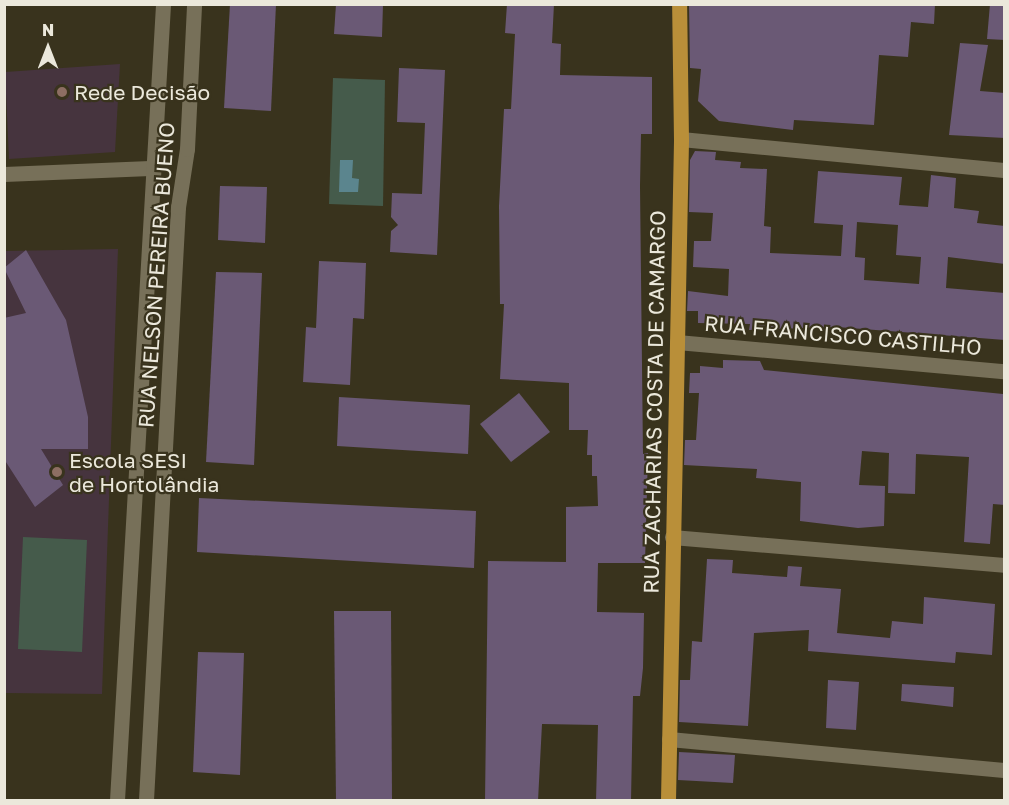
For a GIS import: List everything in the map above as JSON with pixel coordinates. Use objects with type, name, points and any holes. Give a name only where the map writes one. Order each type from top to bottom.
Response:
[{"type":"main road","name":"RUA ZACHARIAS COSTA DE CAMARGO","points":[[668,801],[681,139],[679,4]]},
{"type":"street","name":"RUA NELSON PEREIRA BUENO","points":[[117,801],[150,168],[163,4]]},
{"type":"street","name":"RUA NELSON PEREIRA BUENO","points":[[146,801],[178,207],[187,148],[194,4]]},
{"type":"street","points":[[681,139],[1005,170]]},
{"type":"street","points":[[4,174],[150,168]]},
{"type":"street","name":"RUA FRANCISCO CASTILHO","points":[[677,342],[1005,371]]},
{"type":"street","points":[[672,537],[1005,566]]},
{"type":"street","points":[[669,739],[1005,771]]},
{"type":"shaded area","name":"Rede Decisão","points":[[120,64],[115,152],[9,159],[5,72]]},
{"type":"shaded area","name":"Escola SESI de Hortolândia","points":[[118,249],[102,694],[5,693],[4,251]]},
{"type":"green space","points":[[333,78],[385,80],[383,206],[329,204]]},
{"type":"green space","points":[[23,537],[87,540],[82,652],[18,649]]},
{"type":"water","points":[[340,160],[353,160],[352,178],[359,179],[358,192],[339,192]]},
{"type":"building","points":[[230,4],[276,4],[271,111],[224,108]]},
{"type":"building","points":[[336,4],[383,4],[382,37],[334,34]]},
{"type":"building","points":[[507,4],[554,4],[552,43],[561,44],[560,75],[652,77],[652,134],[641,134],[640,186],[643,454],[648,453],[645,563],[598,563],[597,612],[644,613],[640,696],[633,696],[631,801],[596,801],[598,725],[542,724],[538,801],[485,801],[488,561],[566,562],[566,507],[598,506],[597,476],[592,476],[592,455],[587,455],[588,430],[569,430],[569,383],[500,379],[504,304],[500,304],[499,206],[504,109],[511,109],[515,34],[505,33]]},
{"type":"building","points":[[689,4],[935,4],[934,24],[911,22],[908,57],[879,55],[874,125],[794,120],[793,130],[719,121],[698,101],[701,69],[690,68]]},
{"type":"building","points":[[990,4],[1005,4],[1005,40],[987,39]]},
{"type":"building","points":[[960,43],[988,45],[980,91],[1005,93],[1005,138],[949,135]]},
{"type":"building","points":[[399,68],[445,70],[437,255],[390,252],[391,231],[398,225],[391,217],[392,193],[422,194],[425,123],[397,122]]},
{"type":"building","points":[[695,151],[716,152],[715,160],[741,162],[740,168],[767,169],[764,226],[771,227],[770,253],[841,256],[843,225],[814,223],[818,171],[902,177],[899,205],[928,207],[931,175],[956,178],[954,208],[979,211],[977,223],[1005,226],[1005,264],[948,257],[946,288],[1005,293],[1005,340],[837,327],[749,330],[750,324],[698,323],[698,311],[687,311],[688,291],[728,296],[729,269],[693,267],[694,241],[711,241],[713,213],[689,212],[690,160]],"holes":[[[857,222],[898,225],[896,255],[921,257],[919,284],[864,280],[865,258],[855,257]]]},
{"type":"building","points":[[220,186],[267,187],[265,243],[218,240]]},
{"type":"building","points":[[26,250],[66,320],[88,417],[88,449],[41,449],[63,485],[35,507],[4,459],[4,318],[26,313],[4,268]]},
{"type":"building","points":[[319,261],[366,263],[364,319],[353,318],[350,385],[303,382],[306,327],[316,328]]},
{"type":"building","points":[[216,272],[262,273],[254,465],[206,462]]},
{"type":"building","points":[[723,360],[760,361],[764,370],[1003,394],[1005,505],[993,504],[990,544],[964,542],[969,457],[916,454],[915,494],[888,493],[889,453],[862,451],[859,485],[885,486],[884,526],[858,528],[800,521],[801,482],[756,478],[757,469],[684,465],[685,440],[696,440],[699,393],[689,393],[690,373],[700,373],[700,366],[723,368]]},
{"type":"building","points":[[519,393],[550,432],[511,462],[480,424]]},
{"type":"building","points":[[339,397],[470,405],[468,454],[337,446]]},
{"type":"building","points":[[199,498],[476,511],[474,568],[197,552]]},
{"type":"building","points":[[707,559],[733,560],[732,573],[787,577],[788,566],[802,567],[800,586],[841,589],[837,633],[890,638],[892,621],[923,624],[924,597],[995,604],[992,655],[956,652],[955,663],[808,651],[809,630],[754,633],[748,726],[679,722],[680,680],[690,680],[692,641],[702,642]]},
{"type":"building","points":[[334,611],[391,611],[392,801],[336,801]]},
{"type":"building","points":[[198,652],[244,653],[240,775],[193,772]]},
{"type":"building","points":[[828,680],[859,682],[856,730],[826,728]]},
{"type":"building","points":[[902,684],[954,687],[953,707],[901,701]]},
{"type":"building","points":[[679,752],[735,755],[733,783],[678,780]]},
{"type":"place","name":"Rede Decisão","points":[[62,92]]},
{"type":"place","name":"Escola SESI de Hortolândia","points":[[57,472]]}]
